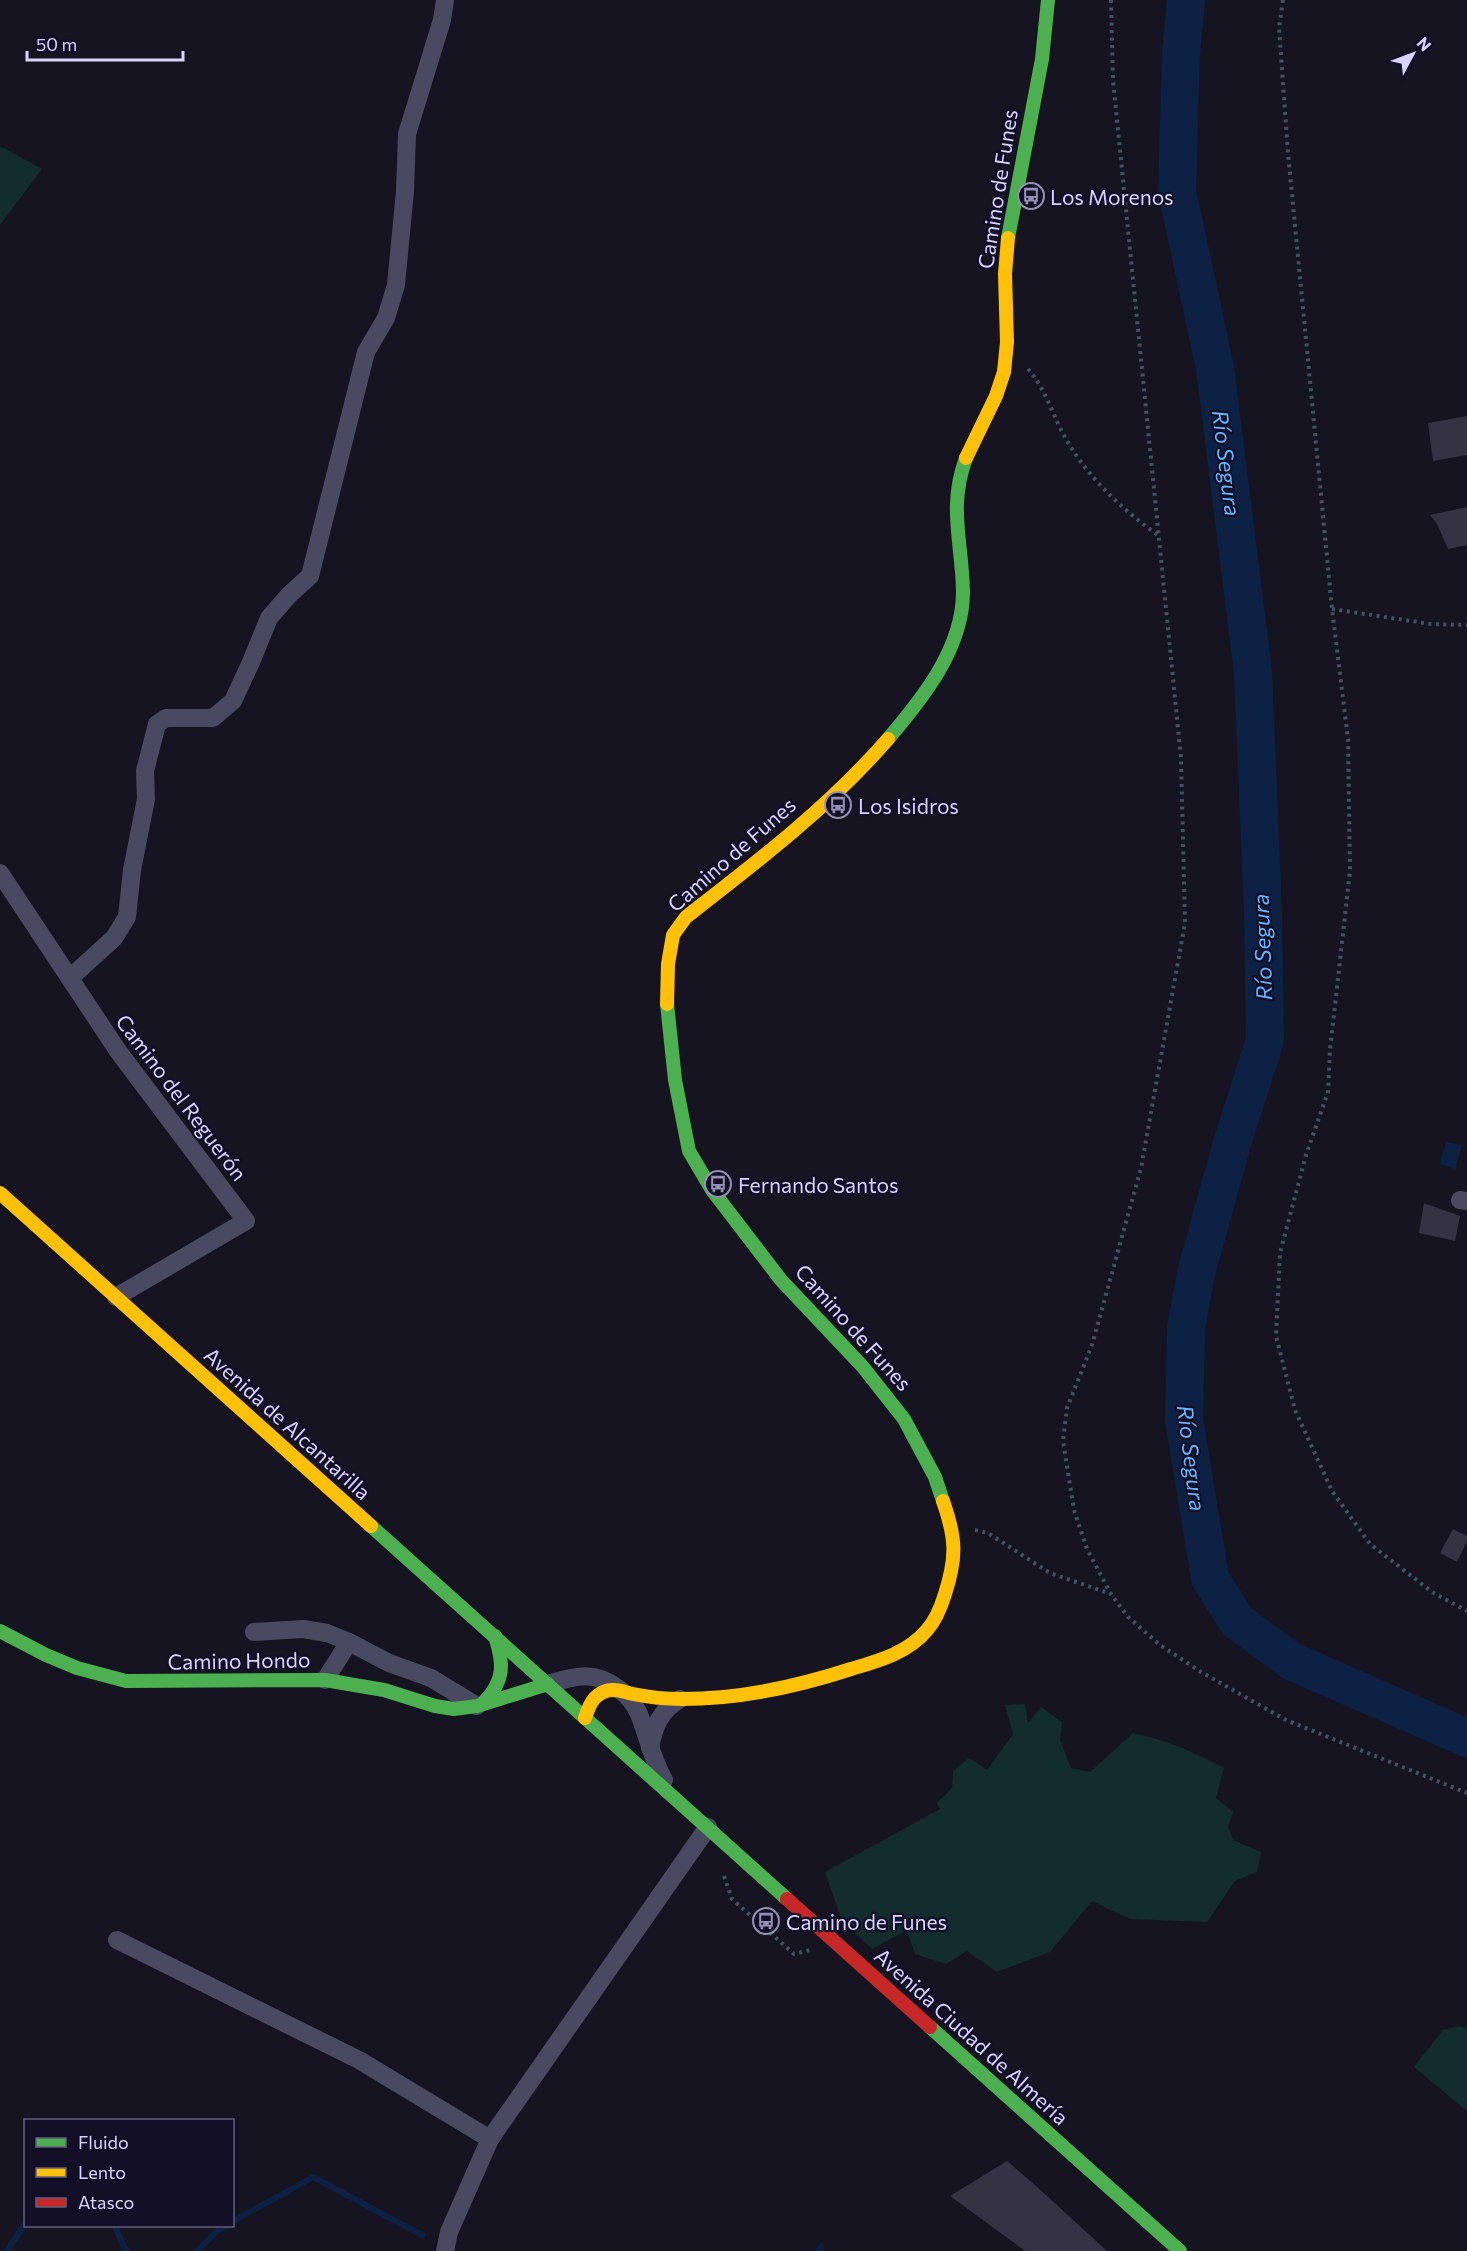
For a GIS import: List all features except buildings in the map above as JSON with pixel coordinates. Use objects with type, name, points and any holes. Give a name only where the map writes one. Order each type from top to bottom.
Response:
[{"type":"main road","name":"Camino de Funes","points":[[585,1718],[587,1708],[600,1693],[611,1690],[680,1699],[721,1698],[806,1684],[887,1658],[911,1645],[927,1630],[940,1609],[953,1569],[954,1545],[951,1524],[935,1477],[904,1419],[863,1367],[781,1280],[712,1190],[689,1151],[675,1080],[667,1003],[669,964],[673,935],[686,917],[837,793],[871,759],[909,712],[940,666],[955,638],[963,608],[963,579],[956,502],[961,471],[979,428],[994,402],[1006,365],[1005,276],[1009,232],[1044,47],[1048,0]]},
{"type":"main road","name":"Avenida de Alcantarilla","points":[[0,1193],[548,1684]]},
{"type":"main road","name":"Camino Hondo","points":[[2,1636],[80,1670],[110,1679],[145,1683],[325,1680],[384,1690],[435,1706],[454,1709],[480,1704],[548,1684]]},
{"type":"main road","points":[[480,1704],[496,1689],[501,1676],[502,1658],[495,1636]]},
{"type":"main road","name":"Avenida Ciudad de Almería","points":[[548,1684],[1180,2251]]},
{"type":"street","points":[[70,978],[114,938],[127,917],[132,870],[146,799],[145,771],[157,724],[166,718],[213,718],[233,700],[269,618],[310,576],[366,352],[386,318],[396,285],[405,191],[407,134],[442,20],[445,0]]},
{"type":"street","name":"Camino del Reguerón","points":[[0,873],[118,1051],[246,1221],[116,1297]]},
{"type":"street","points":[[254,1632],[303,1629],[327,1633],[349,1642],[388,1664],[431,1678],[480,1704]]},
{"type":"street","points":[[325,1680],[349,1642]]},
{"type":"street","points":[[548,1684],[587,1676],[604,1679],[623,1692],[638,1711],[656,1767],[676,1799]]},
{"type":"street","points":[[649,1750],[652,1732],[659,1717],[665,1709],[680,1699]]},
{"type":"street","points":[[445,2251],[449,2232],[490,2139],[708,1827]]},
{"type":"street","points":[[117,1940],[359,2060],[490,2139]]},
{"type":"path","points":[[1111,0],[1113,80],[1181,758],[1185,923],[1141,1168],[1092,1345],[1067,1408],[1063,1441],[1074,1510],[1087,1549],[1112,1594],[1128,1617],[1160,1645],[1201,1672],[1286,1720],[1467,1793]]},
{"type":"path","points":[[1283,0],[1279,28],[1288,153],[1332,609],[1348,739],[1350,871],[1330,1050],[1328,1092],[1306,1155],[1280,1253],[1276,1336],[1295,1410],[1332,1491],[1370,1544],[1432,1592],[1467,1611]]},
{"type":"path","points":[[1006,356],[1024,365],[1033,375],[1066,439],[1084,466],[1136,519],[1159,537]]},
{"type":"path","points":[[1332,609],[1431,624],[1467,626]]},
{"type":"path","points":[[951,1524],[988,1533],[1050,1574],[1112,1594]]},
{"type":"green space","points":[[0,146],[42,169],[0,225]]},
{"type":"green space","points":[[1025,1704],[1028,1723],[1041,1707],[1062,1722],[1060,1740],[1071,1768],[1090,1772],[1133,1733],[1180,1747],[1224,1768],[1216,1798],[1233,1812],[1228,1827],[1233,1840],[1261,1852],[1257,1872],[1235,1881],[1207,1922],[1130,1919],[1092,1901],[1050,1952],[997,1972],[967,1951],[946,1964],[915,1954],[907,1930],[872,1949],[842,1921],[825,1872],[940,1809],[937,1803],[952,1788],[953,1771],[969,1758],[987,1770],[1013,1734],[1005,1705]]},
{"type":"green space","points":[[1458,2026],[1467,2029],[1467,2111],[1414,2067],[1443,2030]]},
{"type":"water","points":[[1446,1142],[1462,1145],[1455,1169],[1440,1164]]},
{"type":"waterway","name":"Río Segura","points":[[1186,0],[1181,53],[1177,191],[1215,368],[1253,672],[1263,913],[1265,1040],[1233,1140],[1196,1273],[1186,1328],[1184,1420],[1210,1578],[1237,1621],[1291,1661],[1467,1738]]},
{"type":"waterway","points":[[234,2221],[313,2177],[422,2235]]},
{"type":"waterway","points":[[7,2251],[24,2225]]},
{"type":"waterway","points":[[115,2227],[127,2251]]},
{"type":"waterway","points":[[197,2251],[218,2230],[225,2227]]},
{"type":"waterway","points":[[819,2251],[821,2246]]},
{"type":"traffic: fast","points":[[1008,238],[1042,59],[1048,0]]},
{"type":"traffic: fast","points":[[888,739],[939,671],[957,632],[962,611],[963,590],[957,508],[958,492],[966,458]]},
{"type":"traffic: fast","points":[[667,1004],[675,1080],[689,1151],[712,1190],[781,1280],[863,1367],[904,1419],[935,1477],[943,1501]]},
{"type":"traffic: fast","points":[[371,1526],[787,1899]]},
{"type":"traffic: fast","points":[[0,1631],[77,1668],[126,1681],[325,1680],[384,1690],[435,1706],[454,1709],[477,1706],[548,1684]]},
{"type":"traffic: fast","points":[[484,1702],[496,1686],[501,1671],[495,1636]]},
{"type":"traffic: fast","points":[[930,2027],[1180,2251]]},
{"type":"traffic: slow","points":[[966,458],[996,396],[1004,372],[1007,342],[1005,274],[1008,238]]},
{"type":"traffic: slow","points":[[667,1004],[668,964],[673,935],[686,917],[817,811],[888,739]]},
{"type":"traffic: slow","points":[[0,1193],[371,1526]]},
{"type":"traffic: slow","points":[[585,1718],[595,1698],[609,1690],[676,1699],[747,1694],[830,1675],[882,1659],[911,1645],[927,1630],[938,1613],[952,1569],[953,1537],[943,1501]]},
{"type":"traffic: jam","points":[[787,1899],[930,2027]]},
{"type":"place","name":"Los Morenos","points":[[1031,196]]},
{"type":"place","name":"Los Isidros","points":[[838,805]]},
{"type":"place","name":"Fernando Santos","points":[[718,1184]]},
{"type":"place","name":"Camino de Funes","points":[[766,1921]]}]
